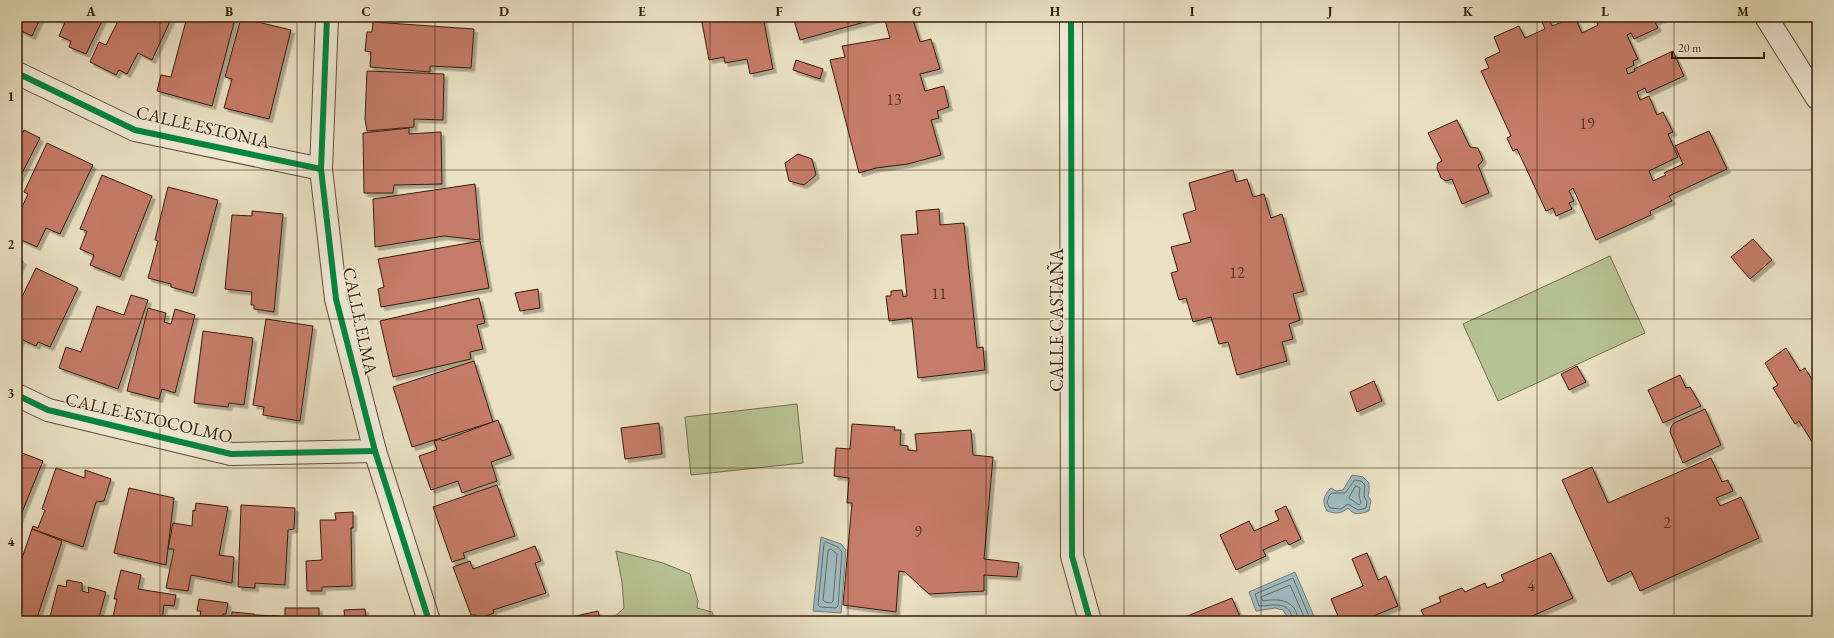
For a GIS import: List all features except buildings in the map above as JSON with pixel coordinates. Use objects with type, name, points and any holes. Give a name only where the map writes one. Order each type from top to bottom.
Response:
[{"type":"street","name":"CALLE ELMA","points":[[327,17],[322,169],[336,299],[374,450],[429,621]]},
{"type":"street","name":"CALLE CASTAÑA","points":[[1071,17],[1072,556],[1090,621]]},
{"type":"street","points":[[1766,17],[1817,98]]},
{"type":"street","name":"CALLE ESTONIA","points":[[17,73],[135,130],[322,169]]},
{"type":"street","name":"CALLE ESTOCOLMO","points":[[17,395],[48,410],[231,454],[374,450]]},
{"type":"green space","points":[[1610,256],[1645,333],[1498,401],[1463,324]]},
{"type":"green space","points":[[797,404],[803,463],[691,475],[685,417]]},
{"type":"green space","points":[[616,551],[663,563],[690,574],[698,601],[697,608],[712,612],[716,621],[610,621],[624,608],[622,582]]},
{"type":"water","points":[[1352,475],[1363,477],[1369,483],[1368,496],[1371,500],[1369,511],[1357,514],[1350,511],[1348,508],[1338,513],[1327,511],[1324,505],[1326,494],[1331,488],[1336,491],[1343,490]]},
{"type":"water","points":[[821,537],[841,544],[846,550],[841,613],[813,611]]},
{"type":"water","points":[[1295,572],[1316,621],[1290,621],[1283,610],[1275,608],[1256,611],[1249,592]]},
{"type":"cycle path","points":[[327,17],[321,169],[336,299],[375,451],[429,621]]},
{"type":"cycle path","points":[[1071,17],[1072,556],[1090,621]]},
{"type":"cycle path","points":[[17,73],[135,130],[321,169]]},
{"type":"cycle path","points":[[17,395],[48,410],[231,454],[375,451]]}]
